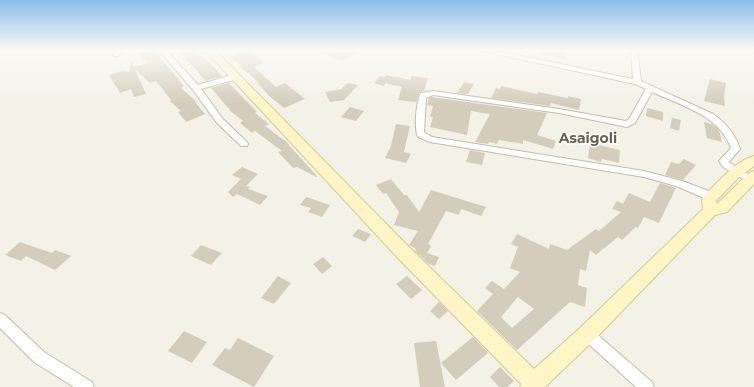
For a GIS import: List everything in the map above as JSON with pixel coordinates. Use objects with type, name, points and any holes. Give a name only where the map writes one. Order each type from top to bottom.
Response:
[{"type":"street","points":[[178,68],[196,88],[220,121],[244,144]]},
{"type":"street","points":[[226,68],[532,385],[587,334],[712,204],[737,172],[754,160]]},
{"type":"street","points":[[569,68],[637,82],[651,88],[710,116],[720,122],[733,138],[736,149],[724,161],[726,165],[737,172],[752,178],[722,208],[712,204],[679,183],[644,174],[430,139],[421,135],[422,98],[428,93],[559,111],[627,124],[632,120],[651,88]]},
{"type":"street","points":[[636,68],[637,82]]},
{"type":"street","points":[[196,88],[234,77]]},
{"type":"street","points":[[0,320],[39,357],[87,387]]},
{"type":"street","points":[[587,334],[648,387]]},
{"type":"building","points":[[130,68],[169,68],[184,86],[181,88],[197,102],[195,102],[205,114],[186,122],[178,112],[181,111],[170,101],[171,100],[156,81],[150,83],[135,69],[146,94],[134,97],[131,89],[120,93],[109,75],[122,71],[129,72]]},
{"type":"building","points":[[194,68],[215,68],[222,76],[206,81]]},
{"type":"building","points":[[241,68],[255,68],[276,87],[285,83],[305,99],[284,108],[268,95],[254,78]]},
{"type":"building","points":[[386,75],[410,80],[412,76],[428,78],[424,91],[420,92],[416,102],[398,100],[402,87],[385,83],[384,86],[374,83],[380,76],[385,77]]},
{"type":"building","points":[[710,79],[726,83],[724,97],[725,106],[704,101]]},
{"type":"building","points":[[464,82],[474,84],[468,94],[457,93]]},
{"type":"building","points":[[229,83],[257,112],[255,113],[269,124],[265,126],[288,143],[317,176],[316,177],[297,167],[293,168],[278,152],[282,151],[255,131],[252,133],[240,123],[243,121],[229,110],[211,88]]},
{"type":"building","points":[[348,83],[358,85],[344,100],[330,102],[325,92],[341,89]]},
{"type":"building","points":[[501,86],[537,94],[538,92],[581,99],[579,110],[551,103],[550,106],[491,98],[496,88],[500,89]]},
{"type":"building","points":[[431,97],[547,113],[537,135],[556,141],[553,149],[523,140],[523,144],[499,140],[497,144],[489,142],[488,144],[475,142],[490,114],[471,111],[467,135],[430,127],[433,117],[430,117],[433,106],[427,105],[429,98]]},
{"type":"building","points":[[350,107],[364,111],[356,121],[341,117]]},
{"type":"building","points":[[647,108],[663,112],[663,121],[646,116]]},
{"type":"building","points":[[672,118],[681,120],[679,131],[670,128]]},
{"type":"building","points":[[704,122],[717,128],[722,142],[707,138]]},
{"type":"building","points":[[396,124],[410,126],[404,152],[411,154],[406,163],[385,158],[391,146]]},
{"type":"building","points":[[590,143],[620,150],[619,163],[602,159],[601,162],[588,158]]},
{"type":"building","points":[[470,150],[485,153],[482,165],[466,162]]},
{"type":"building","points":[[684,159],[696,165],[683,180],[665,175],[671,162],[679,164]]},
{"type":"building","points":[[242,167],[258,174],[246,186],[250,187],[248,189],[268,196],[260,205],[237,194],[233,197],[228,192],[241,179],[232,175]]},
{"type":"building","points":[[391,179],[404,195],[407,195],[419,212],[431,190],[486,207],[481,216],[461,209],[459,215],[446,211],[428,244],[431,246],[424,259],[415,251],[416,249],[409,245],[418,231],[394,225],[399,212],[386,193],[383,194],[376,185]]},
{"type":"building","points":[[660,183],[676,188],[659,223],[644,217],[638,228],[636,227],[622,240],[618,237],[596,255],[590,250],[586,271],[580,269],[578,285],[587,288],[585,307],[570,302],[517,350],[477,311],[493,294],[485,288],[492,281],[504,289],[520,272],[510,268],[518,247],[511,244],[517,234],[549,249],[550,244],[567,250],[596,229],[599,231],[621,212],[612,209],[617,201],[623,204],[629,193],[650,202]],"holes":[[[518,297],[534,309],[512,328],[501,317]]]},
{"type":"building","points":[[306,197],[330,205],[322,217],[308,212],[311,208],[300,205]]},
{"type":"building","points":[[358,229],[371,234],[365,242],[352,236]]},
{"type":"building","points":[[20,242],[52,253],[55,250],[71,256],[55,270],[26,256],[21,261],[5,255]]},
{"type":"building","points":[[201,245],[222,253],[211,265],[191,256]]},
{"type":"building","points":[[427,253],[439,257],[435,266],[424,260]]},
{"type":"building","points":[[323,257],[332,266],[322,274],[313,264]]},
{"type":"building","points":[[278,276],[291,283],[274,304],[261,298]]},
{"type":"building","points":[[407,276],[422,290],[411,299],[396,284]]},
{"type":"building","points":[[439,302],[448,311],[439,319],[430,311]]},
{"type":"building","points":[[184,331],[207,342],[192,363],[168,351]]},
{"type":"building","points":[[473,337],[488,353],[456,380],[441,363]]},
{"type":"building","points":[[238,338],[274,356],[254,387],[212,365],[225,348],[230,350]]},
{"type":"building","points":[[436,341],[445,387],[420,387],[414,343]]},
{"type":"building","points":[[500,367],[514,381],[507,387],[499,387],[490,377]]},
{"type":"district","name":"Asaigoli","points":[[588,138]]}]
